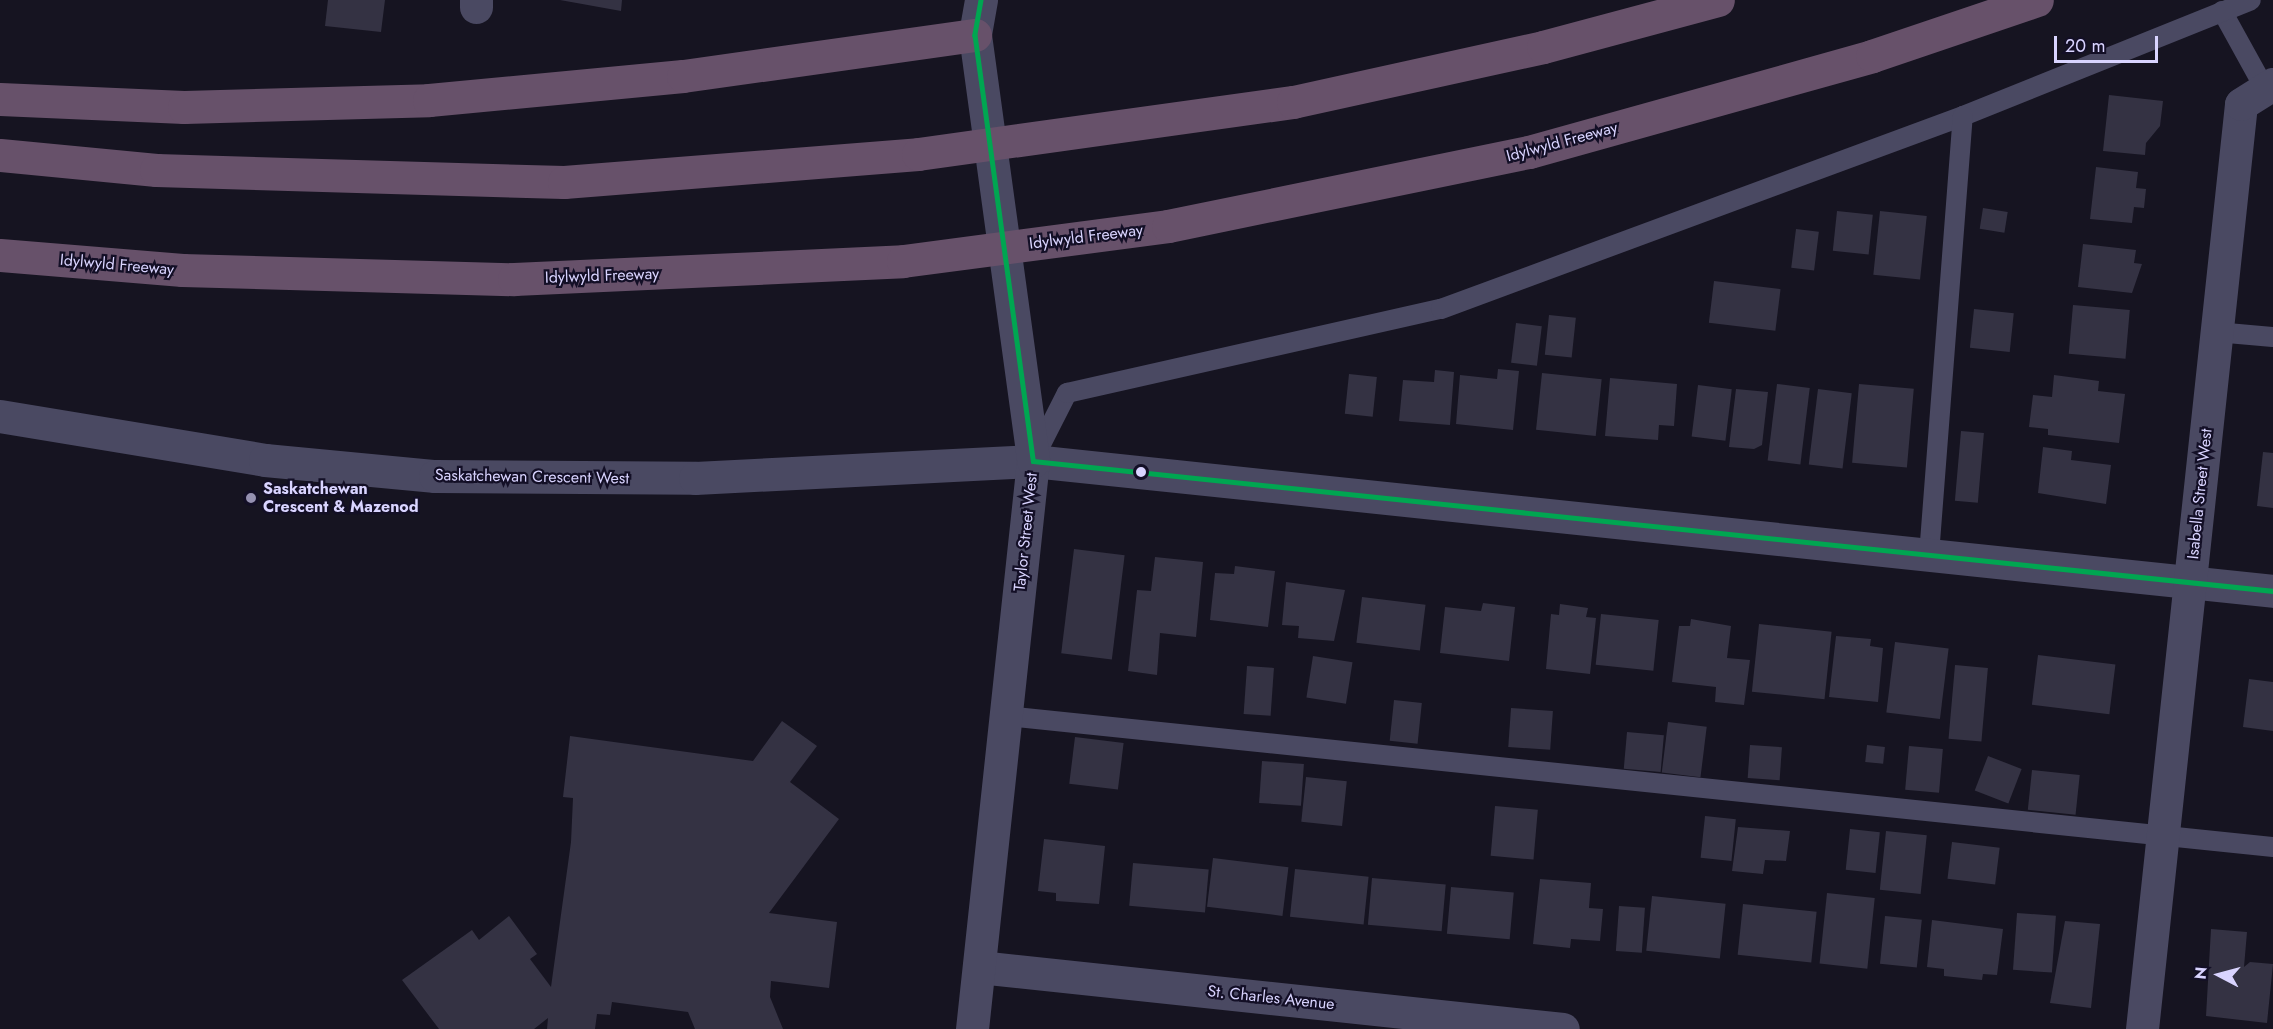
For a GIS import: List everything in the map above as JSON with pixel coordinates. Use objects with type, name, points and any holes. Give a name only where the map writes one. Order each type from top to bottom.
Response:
[{"type":"highway","points":[[0,155],[168,171],[564,182],[918,154],[1135,126],[1293,102],[1543,47],[1718,0]]},
{"type":"highway","name":"Idylwyld Freeway","points":[[0,255],[182,270],[514,279],[903,261],[1168,226],[1529,152],[1872,56],[2037,0]]},
{"type":"highway","points":[[0,99],[184,107],[429,100],[683,76],[975,35]]},
{"type":"street","name":"Taylor Street West","points":[[972,1029],[1033,461],[975,35],[981,0]]},
{"type":"street","name":"Isabella Street West","points":[[2142,1029],[2241,104],[2269,87]]},
{"type":"street","name":"Saskatchewan Crescent West","points":[[0,416],[265,460],[435,476],[694,478],[1033,461],[1929,555],[2190,585],[2273,591]]},
{"type":"street","name":"St. Charles Avenue","points":[[979,967],[1563,1029]]},
{"type":"lane","points":[[1033,461],[1067,393],[1441,309],[1963,116],[2251,0]]},
{"type":"lane","points":[[2222,11],[2269,87]]},
{"type":"lane","points":[[1929,555],[1963,116]]},
{"type":"lane","points":[[2216,332],[2273,337]]},
{"type":"lane","points":[[1007,716],[2273,847]]},
{"type":"building","points":[[328,0],[385,0],[381,32],[325,26]]},
{"type":"building","points":[[560,0],[622,0],[621,11]]},
{"type":"building","points":[[2109,95],[2163,101],[2160,126],[2146,143],[2145,155],[2103,151]]},
{"type":"building","points":[[2096,167],[2138,172],[2136,188],[2146,189],[2144,208],[2134,207],[2132,223],[2090,219]]},
{"type":"building","points":[[1983,208],[2008,212],[2004,233],[1980,229]]},
{"type":"building","points":[[1837,211],[1873,215],[1869,255],[1833,251]]},
{"type":"building","points":[[1880,211],[1927,216],[1920,280],[1873,275]]},
{"type":"building","points":[[1796,229],[1819,232],[1814,271],[1791,268]]},
{"type":"building","points":[[2083,244],[2136,250],[2134,263],[2142,264],[2132,293],[2078,287]]},
{"type":"building","points":[[1714,281],[1781,289],[1775,331],[1709,323]]},
{"type":"building","points":[[2073,305],[2130,310],[2126,359],[2069,354]]},
{"type":"building","points":[[1974,309],[2014,313],[2010,352],[1970,348]]},
{"type":"building","points":[[1549,315],[1576,318],[1572,358],[1545,355]]},
{"type":"building","points":[[1516,323],[1542,326],[1537,366],[1511,363]]},
{"type":"building","points":[[1498,369],[1519,371],[1513,430],[1456,424],[1460,375],[1497,379]]},
{"type":"building","points":[[1435,370],[1454,372],[1450,425],[1399,421],[1403,380],[1434,382]]},
{"type":"building","points":[[1542,373],[1602,379],[1596,436],[1536,430]]},
{"type":"building","points":[[1349,374],[1377,377],[1373,417],[1345,414]]},
{"type":"building","points":[[2054,375],[2099,381],[2098,391],[2125,394],[2119,443],[2048,435],[2048,429],[2029,427],[2033,395],[2052,397]]},
{"type":"building","points":[[1610,378],[1677,384],[1674,426],[1659,425],[1658,440],[1605,436]]},
{"type":"building","points":[[1777,384],[1810,388],[1800,464],[1768,460]]},
{"type":"building","points":[[1859,384],[1914,389],[1907,467],[1852,463]]},
{"type":"building","points":[[1698,385],[1732,389],[1725,441],[1692,437]]},
{"type":"building","points":[[1736,389],[1768,392],[1762,445],[1754,449],[1729,447]]},
{"type":"building","points":[[1818,389],[1852,393],[1842,469],[1809,464]]},
{"type":"building","points":[[1961,431],[1984,433],[1978,503],[1955,501]]},
{"type":"building","points":[[2043,447],[2072,451],[2071,460],[2111,465],[2106,504],[2038,493]]},
{"type":"building","points":[[2263,452],[2273,453],[2273,508],[2257,506]]},
{"type":"building","points":[[1074,549],[1125,555],[1112,659],[1061,653]]},
{"type":"building","points":[[1155,557],[1203,562],[1196,637],[1160,633],[1157,675],[1128,671],[1137,590],[1151,591]]},
{"type":"building","points":[[1235,566],[1275,571],[1268,627],[1210,620],[1215,573],[1234,574]]},
{"type":"building","points":[[1286,582],[1345,590],[1334,641],[1298,638],[1299,626],[1282,625]]},
{"type":"building","points":[[1362,597],[1426,605],[1420,650],[1356,643]]},
{"type":"building","points":[[1483,603],[1515,607],[1509,661],[1440,653],[1445,607],[1481,611]]},
{"type":"building","points":[[1560,604],[1588,608],[1586,617],[1596,618],[1590,674],[1546,669],[1551,614],[1559,615]]},
{"type":"building","points":[[1601,614],[1659,620],[1653,671],[1596,665]]},
{"type":"building","points":[[1691,619],[1731,626],[1727,658],[1750,660],[1744,705],[1715,702],[1716,687],[1672,682],[1679,626],[1690,626]]},
{"type":"building","points":[[1759,624],[1832,632],[1824,699],[1752,692]]},
{"type":"building","points":[[1836,636],[1871,639],[1870,646],[1883,648],[1878,702],[1829,697]]},
{"type":"building","points":[[1895,642],[1949,649],[1940,719],[1886,712]]},
{"type":"building","points":[[2038,655],[2115,665],[2109,714],[2032,705]]},
{"type":"building","points":[[1313,656],[1353,662],[1346,704],[1306,697]]},
{"type":"building","points":[[1955,665],[1988,668],[1981,742],[1949,739]]},
{"type":"building","points":[[1247,666],[1274,668],[1271,716],[1244,714]]},
{"type":"building","points":[[2249,679],[2273,682],[2273,731],[2243,727]]},
{"type":"building","points":[[1394,700],[1422,703],[1418,744],[1390,741]]},
{"type":"building","points":[[1511,708],[1553,711],[1550,750],[1508,747]]},
{"type":"building","points":[[782,721],[817,746],[790,782],[839,819],[769,913],[837,922],[829,988],[771,981],[770,997],[783,1029],[695,1029],[688,1012],[612,1002],[610,1015],[597,1014],[595,1029],[547,1029],[548,1018],[534,1029],[439,1029],[402,980],[472,930],[479,940],[509,916],[537,954],[530,959],[551,987],[571,842],[573,798],[563,797],[570,736],[753,761]]},
{"type":"building","points":[[1668,722],[1707,727],[1700,777],[1662,773]]},
{"type":"building","points":[[1627,732],[1664,735],[1661,772],[1624,769]]},
{"type":"building","points":[[1075,737],[1124,743],[1118,790],[1069,784]]},
{"type":"building","points":[[1750,745],[1782,747],[1780,780],[1748,778]]},
{"type":"building","points":[[1867,745],[1885,747],[1883,764],[1865,762]]},
{"type":"building","points":[[1909,746],[1943,749],[1939,793],[1905,790]]},
{"type":"building","points":[[1988,756],[2022,769],[2008,803],[1975,791]]},
{"type":"building","points":[[1262,761],[1304,764],[1301,806],[1259,803]]},
{"type":"building","points":[[2032,770],[2080,775],[2076,815],[2028,810]]},
{"type":"building","points":[[1306,777],[1347,781],[1342,826],[1301,822]]},
{"type":"building","points":[[1495,806],[1538,810],[1533,860],[1491,856]]},
{"type":"building","points":[[1705,816],[1736,819],[1731,861],[1701,858]]},
{"type":"building","points":[[1738,827],[1790,831],[1786,861],[1765,860],[1763,874],[1732,871]]},
{"type":"building","points":[[1850,829],[1880,832],[1876,873],[1846,870]]},
{"type":"building","points":[[1886,831],[1927,835],[1921,894],[1880,890]]},
{"type":"building","points":[[1044,839],[1105,846],[1099,904],[1056,901],[1056,893],[1038,891]]},
{"type":"building","points":[[1952,842],[2000,848],[1995,885],[1947,879]]},
{"type":"building","points":[[1213,858],[1288,867],[1282,916],[1207,907]]},
{"type":"building","points":[[1133,863],[1209,870],[1205,912],[1129,906]]},
{"type":"building","points":[[1295,869],[1369,877],[1364,924],[1290,917]]},
{"type":"building","points":[[1372,878],[1446,884],[1442,931],[1368,925]]},
{"type":"building","points":[[1540,879],[1591,883],[1589,908],[1603,909],[1600,941],[1571,939],[1570,948],[1533,944]]},
{"type":"building","points":[[1451,887],[1514,892],[1510,939],[1447,934]]},
{"type":"building","points":[[1827,893],[1875,898],[1867,969],[1820,964]]},
{"type":"building","points":[[1652,896],[1726,904],[1720,958],[1646,951]]},
{"type":"building","points":[[1743,904],[1817,912],[1811,962],[1738,955]]},
{"type":"building","points":[[1619,906],[1645,908],[1642,953],[1616,951]]},
{"type":"building","points":[[2017,913],[2056,916],[2052,973],[2013,970]]},
{"type":"building","points":[[1885,916],[1922,920],[1917,968],[1880,964]]},
{"type":"building","points":[[1932,920],[2003,929],[1997,975],[1983,974],[1982,980],[1944,976],[1944,969],[1927,967]]},
{"type":"building","points":[[2065,921],[2100,924],[2091,1008],[2050,1003]]},
{"type":"building","points":[[2211,929],[2247,932],[2244,967],[2250,962],[2273,964],[2267,1023],[2206,1016]]},
{"type":"transit line","points":[[981,0],[975,35],[1033,461],[2273,591]]},
{"type":"place","name":"Saskatchewan Crescent & Mazenod","points":[[251,498]]}]
